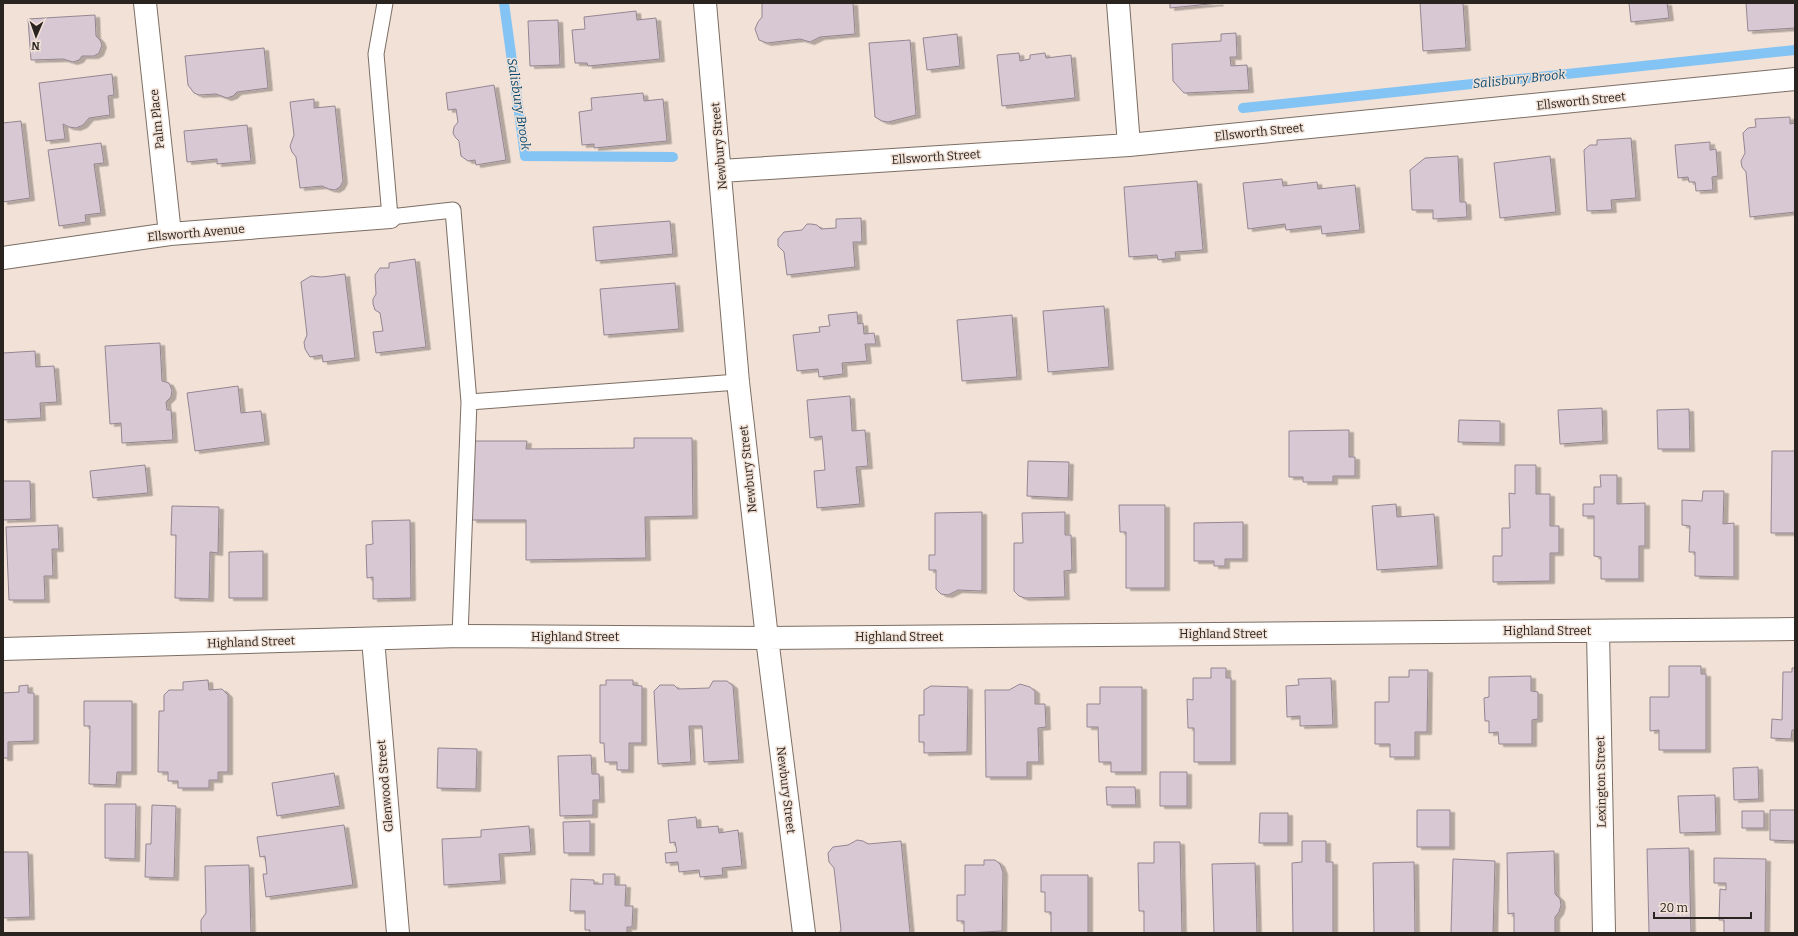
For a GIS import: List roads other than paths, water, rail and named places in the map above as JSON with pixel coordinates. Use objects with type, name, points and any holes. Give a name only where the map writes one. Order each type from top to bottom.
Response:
[{"type":"street","name":"Palm Place","points":[[145,3],[170,234]]},
{"type":"street","name":"Newbury Street","points":[[705,3],[721,171],[738,382],[767,638],[804,933]]},
{"type":"street","points":[[1118,3],[1129,145]]},
{"type":"street","name":"Ellsworth Street","points":[[721,171],[1129,145],[1795,80]]},
{"type":"street","name":"Ellsworth Avenue","points":[[3,258],[170,234],[390,217]]},
{"type":"street","name":"Highland Street","points":[[3,649],[460,636],[767,638],[1795,629]]},
{"type":"street","name":"Lexington Street","points":[[1598,631],[1604,933]]},
{"type":"street","name":"Glenwood Street","points":[[373,638],[398,933]]},
{"type":"lane","points":[[385,3],[376,54],[390,217],[453,210],[469,402],[460,636]]},
{"type":"lane","points":[[469,402],[738,382]]},
{"type":"waterway","name":"Salisbury Brook","points":[[504,3],[525,156],[673,157]]},
{"type":"waterway","name":"Salisbury Brook","points":[[1243,108],[1795,50]]}]
